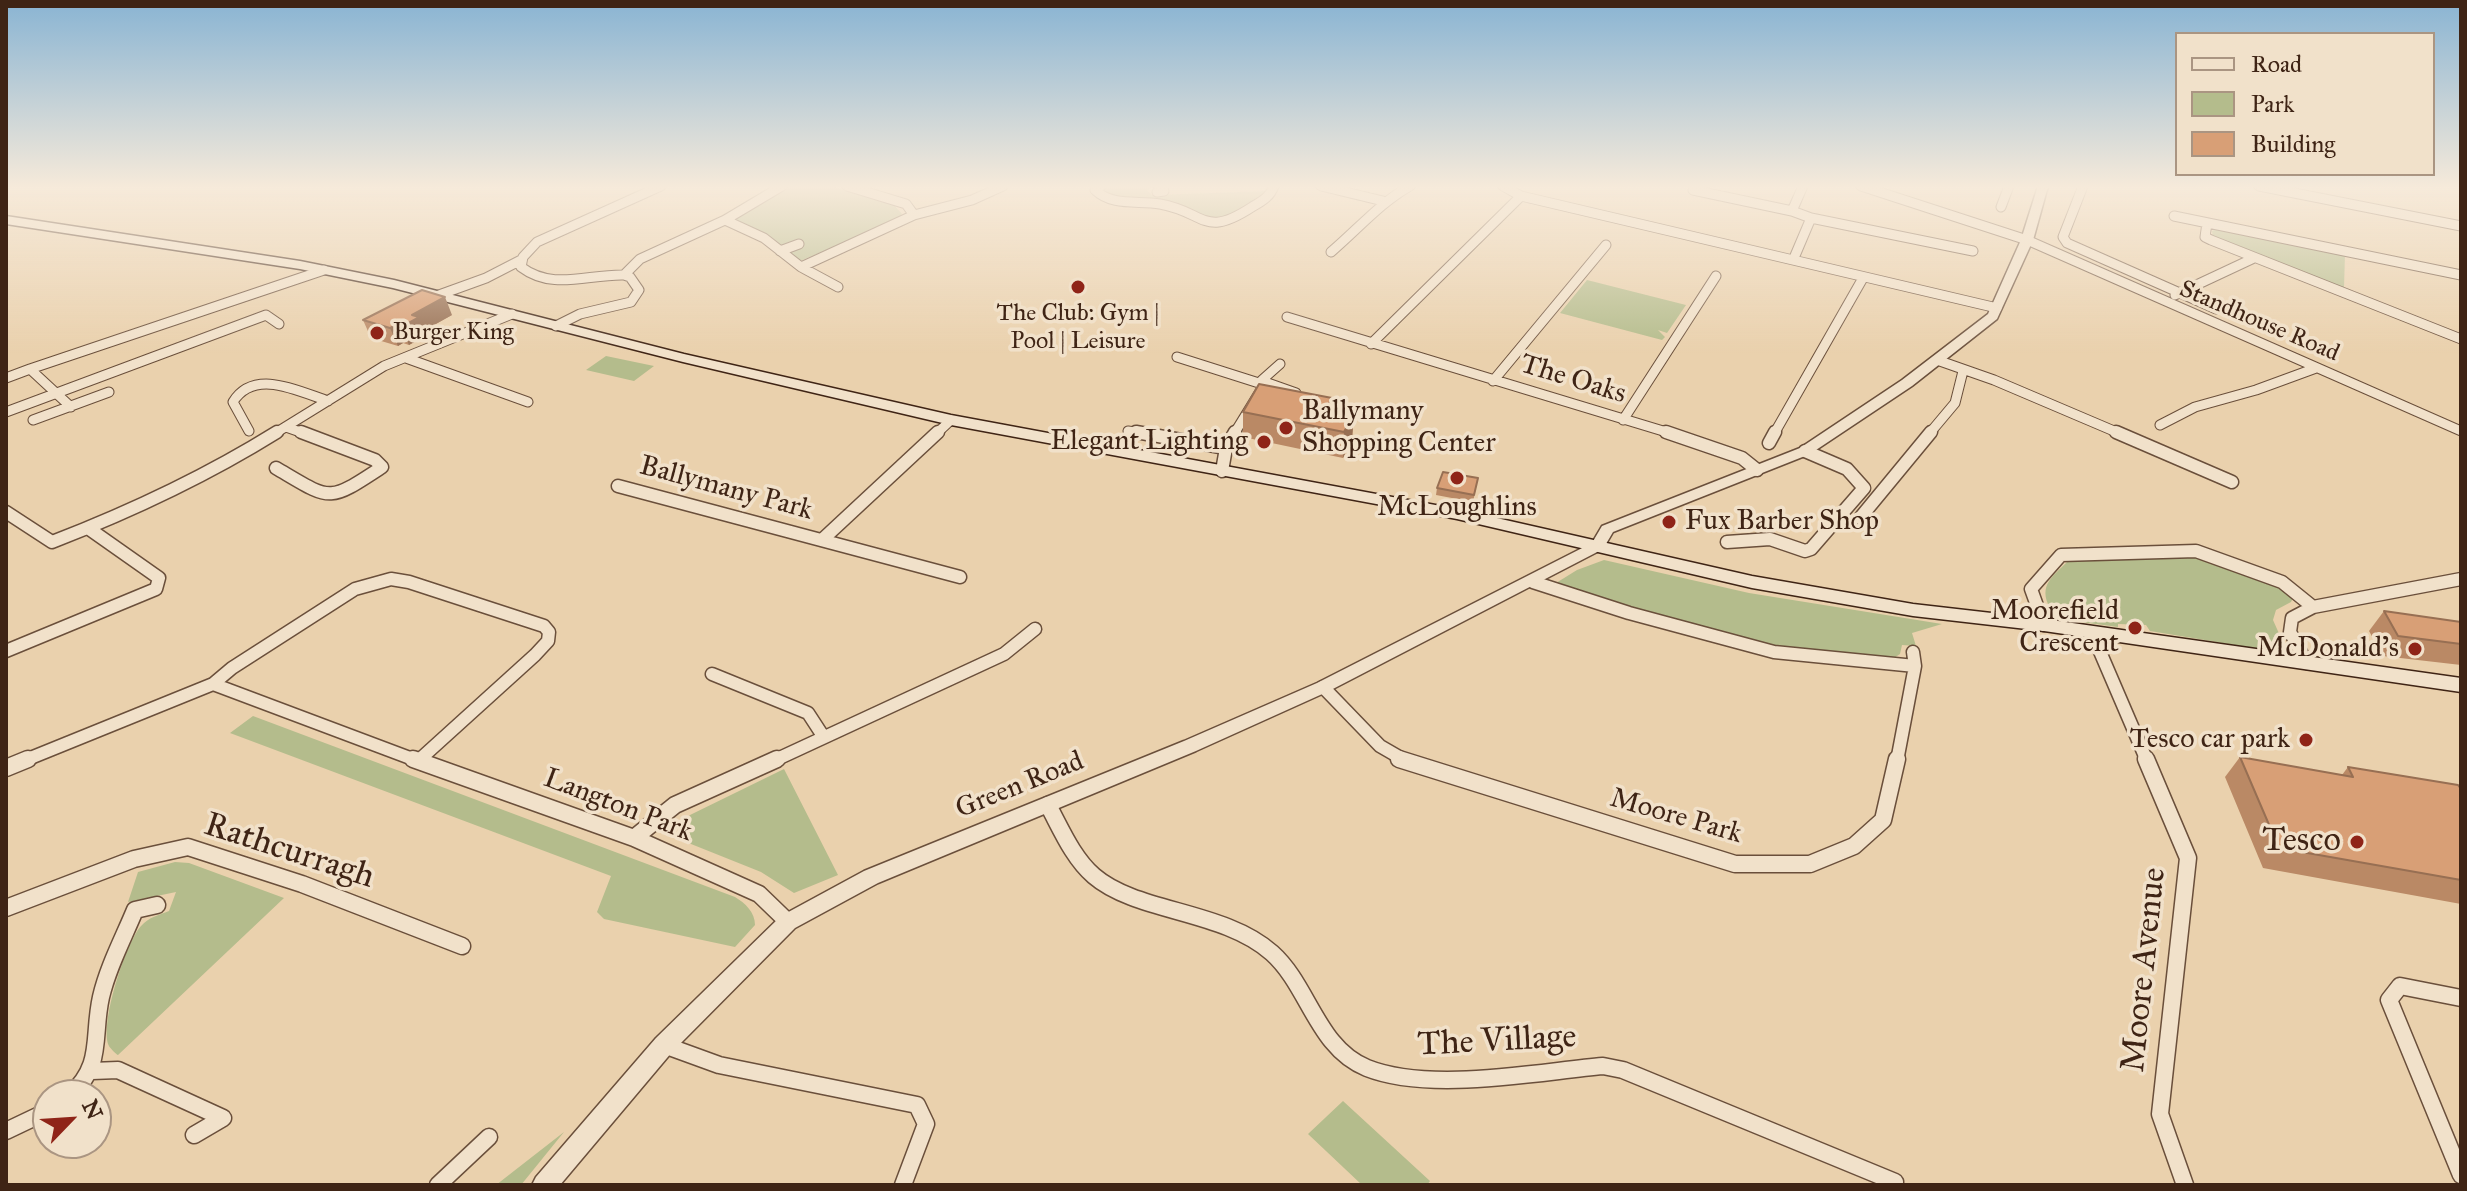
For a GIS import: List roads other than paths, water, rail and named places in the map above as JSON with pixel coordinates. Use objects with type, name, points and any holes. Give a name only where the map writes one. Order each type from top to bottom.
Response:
[{"type":"main road","points":[[143,242],[324,270],[439,295],[951,420],[1457,514],[1672,566],[1767,585],[1913,610],[2044,625],[2461,685]]},
{"type":"street","points":[[439,295],[486,278],[521,260],[530,247],[539,242]]},
{"type":"street","points":[[624,275],[640,259],[678,242]]},
{"type":"street","points":[[768,242],[801,267],[838,287]]},
{"type":"street","points":[[801,267],[856,242]]},
{"type":"street","points":[[1331,252],[1343,242]]},
{"type":"street","points":[[1371,344],[1475,242]]},
{"type":"street","points":[[1722,242],[1997,308],[2026,242]]},
{"type":"street","points":[[1794,258],[1801,242]]},
{"type":"street","points":[[1927,242],[1973,251]]},
{"type":"street","name":"Standhouse Road","points":[[2030,242],[2461,431]]},
{"type":"street","points":[[2067,242],[2080,251],[2216,309]]},
{"type":"street","points":[[2216,242],[2458,336]]},
{"type":"street","points":[[2298,242],[2461,275]]},
{"type":"street","points":[[780,251],[799,244]]},
{"type":"street","points":[[1493,381],[1606,245]]},
{"type":"street","points":[[2161,301],[2254,258]]},
{"type":"street","points":[[521,260],[521,267],[528,274],[544,281],[624,275],[630,277],[639,290],[631,302],[580,314],[556,326]]},
{"type":"street","points":[[6,378],[324,270]]},
{"type":"street","points":[[1623,420],[1716,276]]},
{"type":"street","points":[[1769,443],[1863,278]]},
{"type":"street","name":"Green Road","points":[[544,1185],[664,1045],[788,922],[871,877],[1190,746],[1323,687],[1598,546],[1607,529],[1805,451],[1937,360],[1993,316],[1997,308]]},
{"type":"street","points":[[6,512],[52,542],[88,528],[250,449],[384,366],[512,314]]},
{"type":"street","points":[[6,412],[266,315],[279,324]]},
{"type":"street","name":"The Oaks","points":[[1287,317],[1714,447],[1742,458],[1757,470]]},
{"type":"street","points":[[1177,357],[1307,397]]},
{"type":"street","points":[[406,358],[528,402]]},
{"type":"street","points":[[1937,360],[1994,380],[2232,482]]},
{"type":"street","points":[[1222,471],[1226,448],[1261,390],[1262,383],[1280,364]]},
{"type":"street","points":[[2160,425],[2174,415],[2213,400],[2253,391],[2316,368]]},
{"type":"street","points":[[30,369],[71,407]]},
{"type":"street","points":[[1860,518],[1955,403],[1963,371]]},
{"type":"street","points":[[249,431],[233,402],[237,392],[245,387],[273,384],[328,401]]},
{"type":"street","points":[[33,420],[109,392]]},
{"type":"street","name":"Ballymany Park","points":[[823,539],[951,420]]},
{"type":"street","points":[[276,468],[322,495],[341,494],[382,467],[375,460],[286,427]]},
{"type":"street","points":[[1128,431],[1226,448]]},
{"type":"street","points":[[1727,542],[1770,539],[1805,551],[1811,549],[1864,488],[1861,479],[1849,471],[1805,451]]},
{"type":"street","name":"Ballymany Park","points":[[618,486],[960,577]]},
{"type":"street","points":[[6,651],[156,589],[159,578],[88,528]]},
{"type":"street","points":[[2044,625],[2031,589],[2061,555],[2196,551],[2282,582],[2313,607]]},
{"type":"street","points":[[6,768],[213,684],[232,668],[355,589],[391,579],[409,582],[544,626],[549,632],[548,641],[535,655],[418,761]]},
{"type":"street","points":[[2307,663],[2290,632],[2292,618],[2313,607],[2461,579]]},
{"type":"street","name":"Moore Park","points":[[1323,687],[1380,746],[1409,763],[1735,864],[1810,864],[1854,846],[1883,820],[1905,727],[1914,659],[1774,652],[1629,613],[1533,582]]},
{"type":"street","points":[[634,838],[675,805],[1004,654],[1035,629]]},
{"type":"street","name":"Moore Avenue","points":[[2092,633],[2188,858],[2160,1114],[2185,1185]]},
{"type":"street","points":[[712,674],[808,713],[823,736]]},
{"type":"street","name":"Langton Park","points":[[213,684],[634,838],[759,894],[788,922]]},
{"type":"street","name":"The Village","points":[[1048,805],[1074,849],[1094,875],[1117,890],[1223,926],[1270,952],[1289,972],[1335,1044],[1364,1067],[1396,1076],[1429,1079],[1603,1066],[1623,1070],[1895,1182]]},
{"type":"street","name":"Rathcurragh","points":[[6,908],[134,859],[188,847],[302,884],[462,946]]},
{"type":"street","points":[[87,1079],[92,1071],[100,1002],[110,968],[135,910],[157,905]]},
{"type":"street","points":[[2461,998],[2400,986],[2389,1000],[2461,1175]]},
{"type":"street","points":[[664,1045],[719,1065],[917,1105],[926,1124],[903,1185]]},
{"type":"street","points":[[92,1071],[118,1070],[223,1118],[194,1135]]},
{"type":"street","points":[[6,1131],[32,1119]]},
{"type":"street","points":[[438,1185],[489,1137]]},
{"type":"place","name":"The Club: Gym | Pool | Leisure","points":[[1078,287]]},
{"type":"place","name":"Burger King","points":[[377,333]]},
{"type":"place","name":"Ballymany Shopping Center","points":[[1286,428]]},
{"type":"place","name":"Elegant Lighting","points":[[1264,442]]},
{"type":"place","name":"McLoughlins","points":[[1457,478]]},
{"type":"place","name":"Fux Barber Shop","points":[[1669,522]]},
{"type":"place","name":"Moorefield Crescent","points":[[2135,628]]},
{"type":"place","name":"McDonald's","points":[[2415,649]]},
{"type":"place","name":"Tesco car park","points":[[2306,740]]},
{"type":"place","name":"Tesco","points":[[2357,842]]}]
